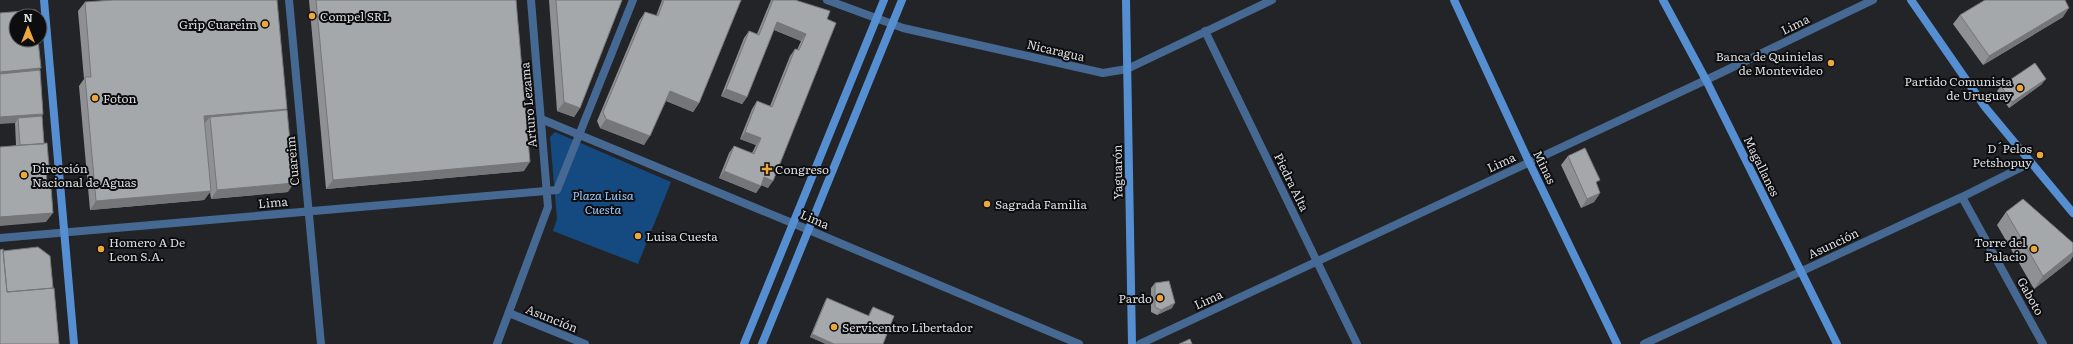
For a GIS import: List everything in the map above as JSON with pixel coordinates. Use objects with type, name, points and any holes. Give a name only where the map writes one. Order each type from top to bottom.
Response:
[{"type":"street","points":[[44,0],[74,344]]},
{"type":"street","name":"Cuareim","points":[[289,0],[321,344]]},
{"type":"street","name":"Arturo Lezama","points":[[509,313],[548,207],[531,0]]},
{"type":"street","points":[[547,192],[557,190],[633,0]]},
{"type":"street","name":"Nicaragua","points":[[827,0],[892,25],[1103,73],[1127,69],[1205,30],[1272,0]]},
{"type":"street","points":[[744,344],[884,0]]},
{"type":"street","points":[[762,344],[902,0]]},
{"type":"street","name":"Yaguarón","points":[[1126,0],[1132,344]]},
{"type":"street","name":"Minas","points":[[1454,0],[1529,162],[1617,344]]},
{"type":"street","name":"Magallanes","points":[[1663,0],[1706,80],[1837,344]]},
{"type":"street","name":"Lima","points":[[1140,344],[1706,80],[1873,0]]},
{"type":"street","points":[[1911,0],[1985,107],[2073,213]]},
{"type":"street","name":"Piedra Alta","points":[[1205,30],[1357,344]]},
{"type":"street","name":"Lima","points":[[541,119],[579,136],[793,223],[1079,344]]},
{"type":"street","name":"Asunción","points":[[1644,344],[1962,197],[2030,163]]},
{"type":"street","name":"Lima","points":[[0,238],[547,192]]},
{"type":"street","name":"Gaboto","points":[[1962,197],[2043,344]]},
{"type":"street","points":[[497,344],[509,313]]},
{"type":"street","name":"Asunción","points":[[509,313],[584,344]]},
{"type":"green space","name":"Plaza Luisa Cuesta","points":[[555,132],[671,182],[638,264],[553,231],[557,219],[550,137]]},
{"type":"building","points":[[113,0],[277,0],[287,109],[204,116],[211,191],[96,201],[85,77],[91,77],[85,2]]},
{"type":"building","points":[[316,0],[516,0],[530,162],[333,180]]},
{"type":"building","points":[[556,0],[622,0],[580,108],[564,102]]},
{"type":"building","points":[[664,0],[741,0],[699,103],[670,91],[650,136],[606,119],[603,112],[645,12],[658,16]]},
{"type":"building","points":[[773,0],[795,0],[830,11],[827,19],[836,23],[773,181],[764,177],[761,186],[724,171],[734,146],[754,154],[761,138],[745,132],[757,101],[772,107],[795,49],[799,50],[806,34],[777,22],[747,97],[726,89],[749,31],[759,35]]},
{"type":"building","points":[[1985,0],[2065,0],[2069,8],[1989,56],[1960,15]]},
{"type":"building","points":[[8,12],[8,48],[39,48],[41,68],[0,72],[0,13]]},
{"type":"building","name":"Partido Comunista de Uruguay","points":[[2035,63],[2046,79],[2012,102],[2001,86]]},
{"type":"building","points":[[40,70],[43,114],[0,117],[0,74]]},
{"type":"building","points":[[287,110],[294,183],[217,190],[210,117]]},
{"type":"building","points":[[42,116],[44,144],[20,145],[18,118]]},
{"type":"building","points":[[47,143],[49,166],[46,166],[47,188],[51,187],[53,213],[0,217],[0,147]]},
{"type":"building","points":[[1585,148],[1600,180],[1596,182],[1600,193],[1587,199],[1568,156]]},
{"type":"building","points":[[2023,199],[2073,243],[2073,252],[2043,276],[2006,212]]},
{"type":"building","points":[[38,247],[50,256],[53,288],[7,292],[3,251]]},
{"type":"building","points":[[3,249],[7,292],[54,288],[59,344],[0,344],[0,250]]},
{"type":"building","name":"Pardo","points":[[1169,281],[1175,303],[1161,310],[1155,307],[1155,283]]},
{"type":"building","points":[[827,298],[869,316],[873,307],[894,316],[883,344],[834,344],[812,334]]},
{"type":"building","points":[[1190,339],[1192,344],[1179,344]]},
{"type":"place","name":"Compel SRL","points":[[312,16]]},
{"type":"place","name":"Grip Cuareim","points":[[265,24]]},
{"type":"place","name":"Banca de Quinielas de Montevideo","points":[[1831,63]]},
{"type":"place","name":"Partido Comunista de Uruguay","points":[[2020,88]]},
{"type":"place","name":"Foton","points":[[95,98]]},
{"type":"place","name":"D´Pelos Petshopuy","points":[[2040,155]]},
{"type":"place","name":"Congreso","points":[[767,169]]},
{"type":"place","name":"Dirección Nacional de Aguas","points":[[24,175]]},
{"type":"place","name":"Sagrada Familia","points":[[987,204]]},
{"type":"place","name":"Luisa Cuesta","points":[[638,236]]},
{"type":"place","name":"Homero A De Leon S.A.","points":[[101,249]]},
{"type":"place","name":"Torre del Palacio","points":[[2034,249]]},
{"type":"place","name":"Pardo","points":[[1160,298]]},
{"type":"place","name":"Servicentro Libertador","points":[[834,327]]}]
